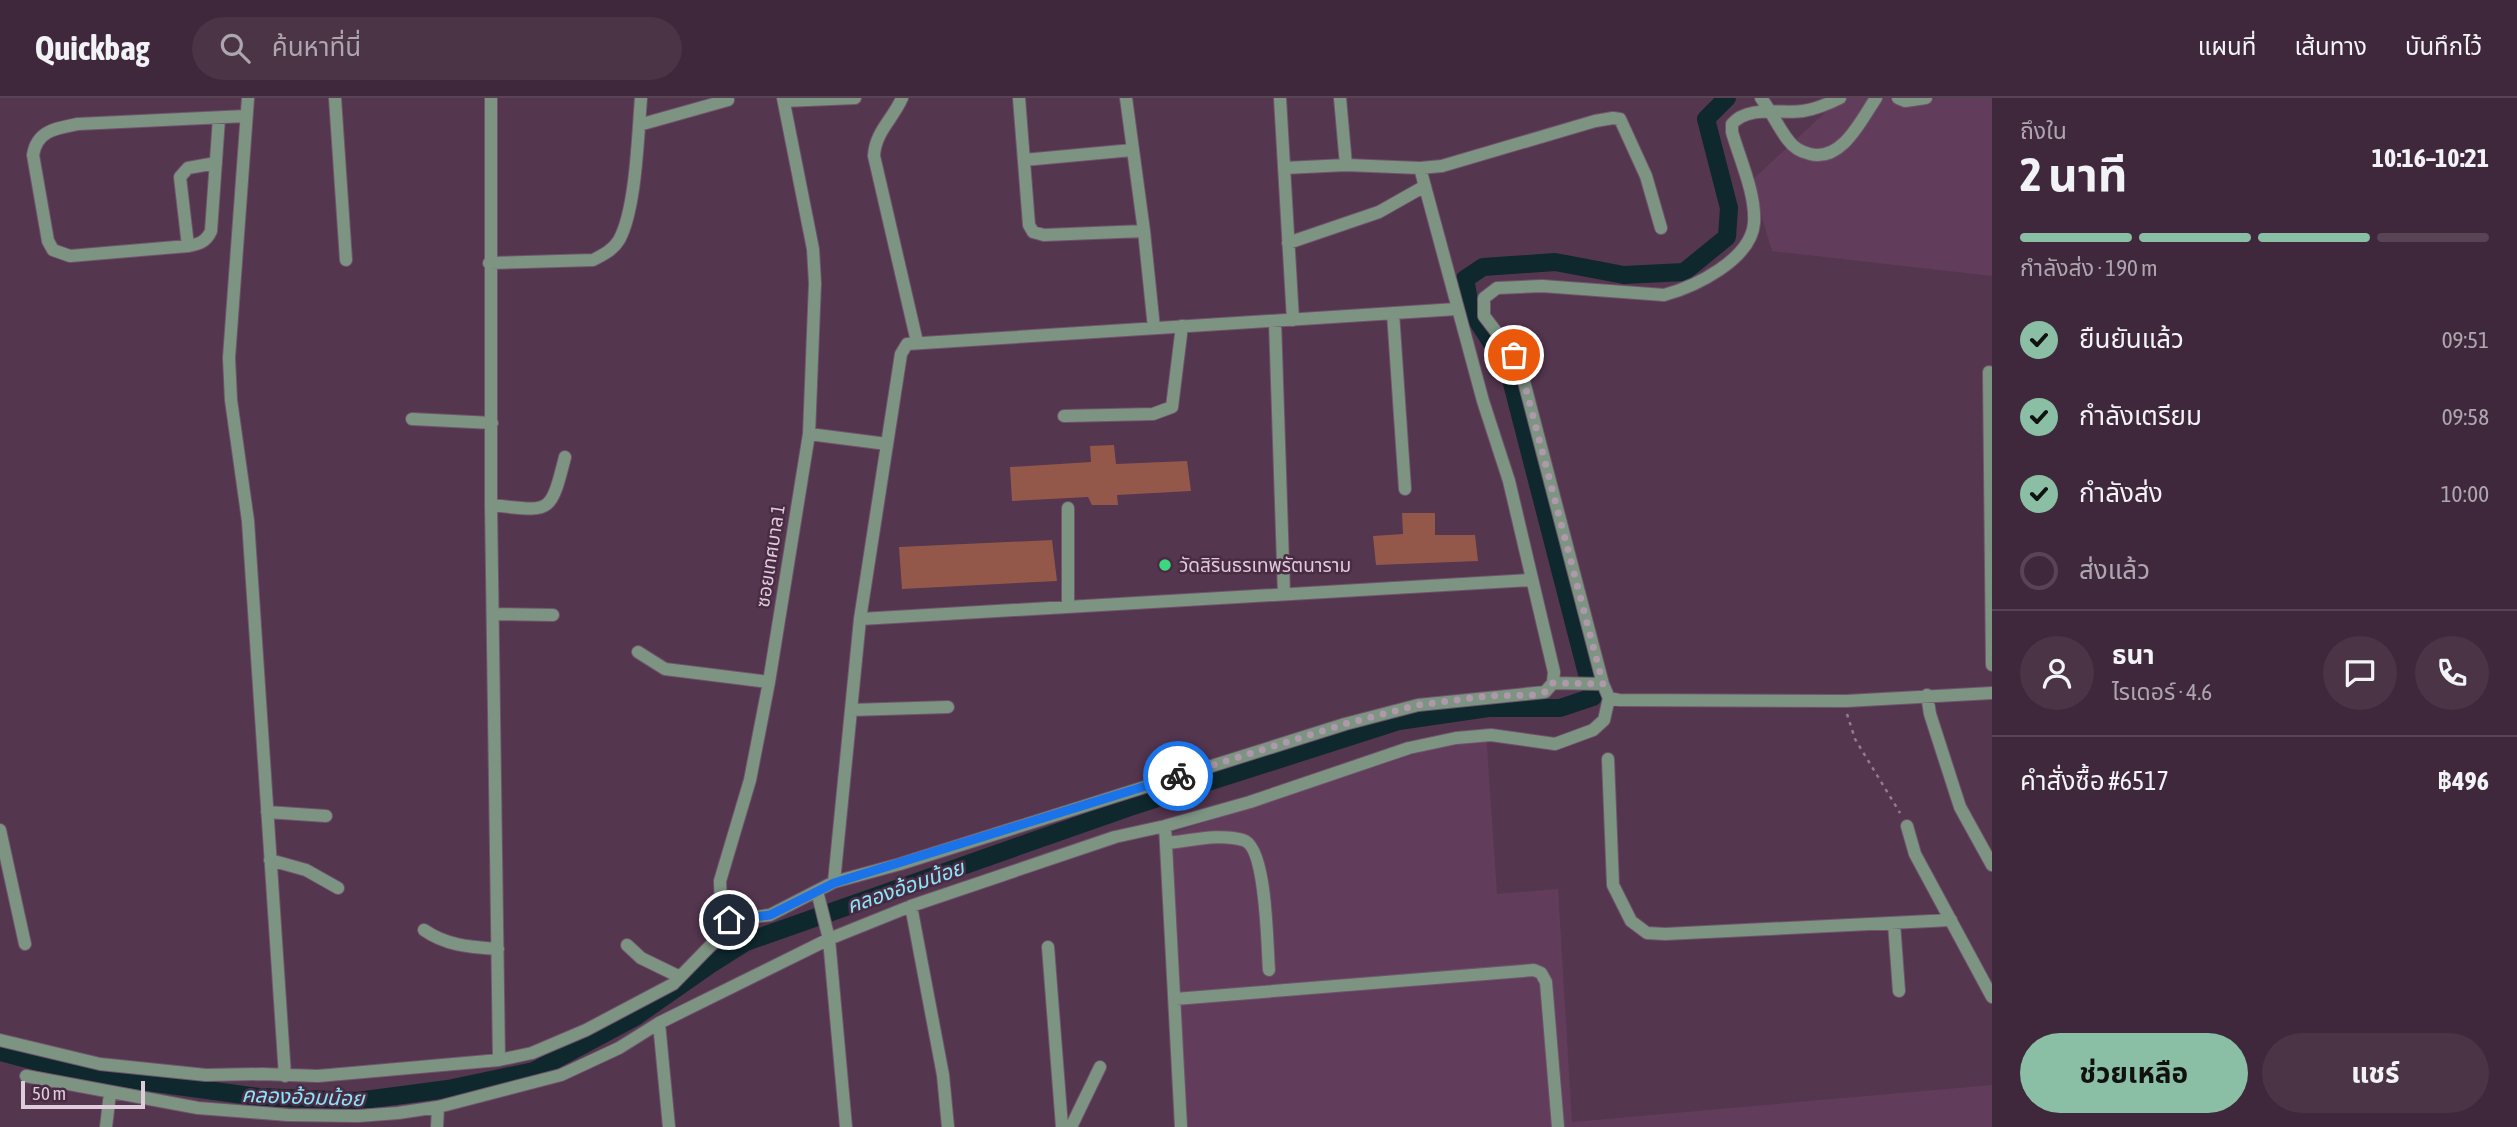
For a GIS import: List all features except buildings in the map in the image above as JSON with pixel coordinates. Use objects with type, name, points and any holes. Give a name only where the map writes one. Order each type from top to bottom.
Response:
[{"type":"street","points":[[247,98],[229,359],[248,521],[285,1076]]},
{"type":"street","points":[[335,98],[346,260]]},
{"type":"street","points":[[491,98],[491,505],[499,1059]]},
{"type":"street","points":[[489,263],[593,260],[618,243],[627,221],[641,98]]},
{"type":"street","points":[[783,100],[855,98]]},
{"type":"street","points":[[902,98],[896,112],[874,143],[874,156],[917,342]]},
{"type":"street","points":[[1018,98],[1029,225],[1033,232],[1044,235],[1144,231]]},
{"type":"street","points":[[1126,98],[1154,328]]},
{"type":"street","points":[[1280,98],[1293,320]]},
{"type":"street","points":[[1340,98],[1346,165]]},
{"type":"street","points":[[26,1076],[198,1108],[288,1115],[398,1114],[438,1107],[561,1075],[619,1048],[659,1023],[828,933],[1115,836],[1165,826],[1250,802],[1409,748],[1456,738],[1491,735],[1555,744],[1592,730],[1604,720],[1608,702],[1599,684],[1521,370],[1514,355],[1483,316],[1483,298],[1497,288],[1542,286],[1664,295],[1683,290],[1708,278],[1731,261],[1747,242],[1754,225],[1752,203],[1732,132],[1732,124],[1736,118],[1767,106],[1802,111],[1824,106],[1840,98]]},
{"type":"street","points":[[1767,106],[1788,141],[1801,152],[1817,156],[1832,152],[1849,138],[1876,98]]},
{"type":"street","points":[[1898,98],[1905,102],[1926,98]]},
{"type":"street","points":[[639,125],[728,100]]},
{"type":"street","name":"ซอยเทศบาล 1","points":[[729,920],[721,907],[720,881],[750,780],[769,682],[809,434],[815,283],[813,249],[783,100]]},
{"type":"street","points":[[219,118],[211,231],[202,242],[188,246],[70,256],[53,250],[48,241],[33,155],[35,144],[42,135],[54,129],[78,124],[246,116]]},
{"type":"street","points":[[1284,168],[1346,165],[1420,168],[1442,166],[1613,118],[1620,120],[1646,176],[1661,228]]},
{"type":"street","points":[[1024,160],[1132,150]]},
{"type":"street","points":[[188,246],[180,177],[188,168],[216,163]]},
{"type":"street","points":[[0,1040],[100,1064],[206,1075],[318,1076],[532,1054],[586,1030],[673,984],[716,940],[729,920],[770,915],[834,883],[1345,724],[1418,705],[1545,692],[1552,683],[1554,673],[1510,481],[1483,401],[1420,168]]},
{"type":"street","points":[[1288,243],[1379,212],[1425,186]]},
{"type":"street","points":[[834,883],[860,619],[901,354],[907,344],[1457,309]]},
{"type":"street","points":[[1393,313],[1405,489]]},
{"type":"street","points":[[1275,321],[1284,594]]},
{"type":"street","points":[[1064,416],[1153,414],[1172,407],[1182,326]]},
{"type":"street","points":[[1989,372],[1992,664]]},
{"type":"street","points":[[412,419],[492,423]]},
{"type":"street","points":[[809,434],[887,444]]},
{"type":"street","points":[[491,505],[536,509],[546,506],[556,495],[565,457]]},
{"type":"street","points":[[1068,508],[1068,607]]},
{"type":"street","points":[[860,619],[1532,580]]},
{"type":"street","points":[[493,614],[553,615]]},
{"type":"street","points":[[638,652],[665,669],[769,682]]},
{"type":"street","points":[[1552,683],[1599,684]]},
{"type":"street","points":[[1608,702],[1846,701],[1929,704],[1992,694]]},
{"type":"street","points":[[1929,704],[1960,807],[1992,865]]},
{"type":"street","points":[[851,710],[948,707]]},
{"type":"street","points":[[1608,759],[1613,885],[1631,921],[1647,933],[1951,920]]},
{"type":"street","points":[[267,812],[326,816]]},
{"type":"street","points":[[1165,826],[1181,1127]]},
{"type":"street","points":[[1907,826],[1915,854],[1992,998]]},
{"type":"street","points":[[0,830],[25,944]]},
{"type":"street","points":[[1166,844],[1226,838],[1246,840],[1254,848],[1261,870],[1269,970]]},
{"type":"street","points":[[270,860],[306,870],[338,888]]},
{"type":"street","points":[[817,891],[828,933],[846,1127]]},
{"type":"street","points":[[911,906],[943,1075],[948,1127]]},
{"type":"street","points":[[1894,923],[1899,991]]},
{"type":"street","points":[[424,930],[438,940],[464,946],[498,948]]},
{"type":"street","points":[[627,945],[641,958],[680,977]]},
{"type":"street","points":[[1048,947],[1062,1127]]},
{"type":"street","points":[[1175,999],[1534,970],[1541,974],[1546,982],[1558,1127]]},
{"type":"street","points":[[659,1023],[669,1127]]},
{"type":"street","points":[[1072,1127],[1100,1067]]},
{"type":"street","points":[[106,1127],[110,1093]]},
{"type":"street","points":[[437,1127],[438,1107]]},
{"type":"path","points":[[1847,715],[1856,739],[1907,826]]},
{"type":"shaded area","points":[[1841,98],[1992,98],[1992,276],[1772,251],[1751,181]]},
{"type":"shaded area","points":[[1486,731],[1497,894],[1558,889],[1572,1122],[1992,1085],[1992,1127],[1175,1127],[1163,836]]},
{"type":"waterway","name":"คลองอ้อมน้อย","points":[[0,1052],[81,1073],[259,1097],[357,1101],[448,1089],[534,1071],[635,1017],[746,942],[1130,807],[1399,721],[1488,708],[1560,708],[1593,697],[1508,368],[1471,311],[1465,279],[1483,267],[1555,262],[1624,275],[1684,272],[1727,237],[1729,208],[1706,119],[1727,98]]},
{"type":"way so far","points":[[1178,776],[1345,724],[1418,705],[1487,696],[1532,695],[1545,692],[1552,683],[1603,684],[1521,370],[1514,355]]},
{"type":"place","name":"วัดสิรินธรเทพรัตนาราม","points":[[1165,565]]},
{"type":"route","points":[[729,920],[770,915],[834,883],[1178,776]]}]
